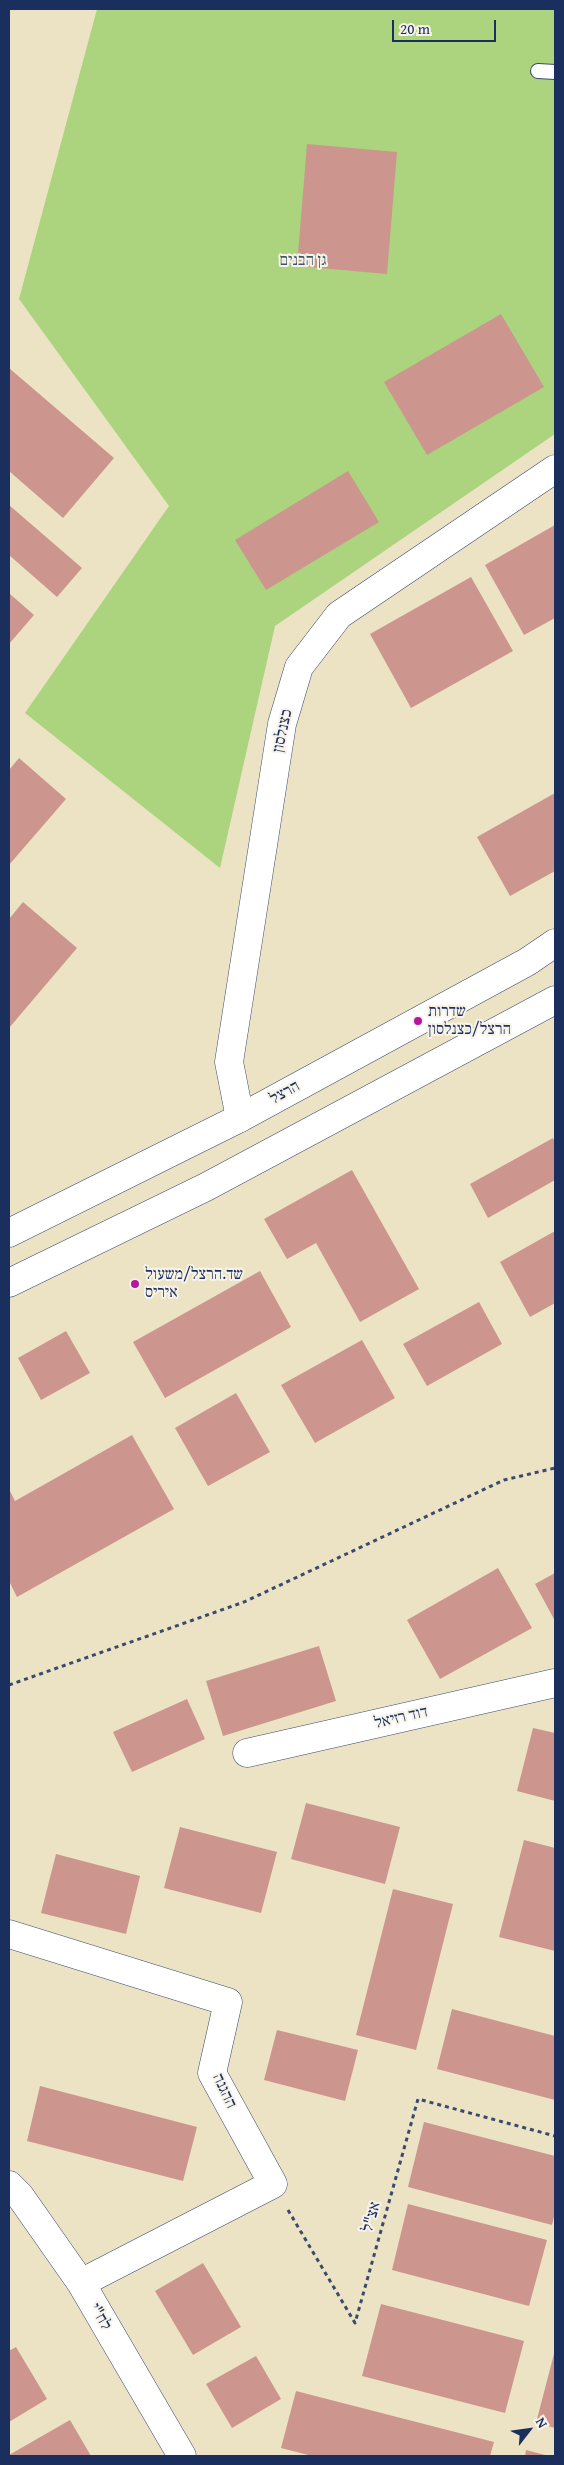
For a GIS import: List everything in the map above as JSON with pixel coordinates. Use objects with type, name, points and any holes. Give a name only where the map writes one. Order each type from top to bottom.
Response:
[{"type":"street","name":"כצנלסון","points":[[240,1118],[229,1062],[282,724],[299,667],[339,615],[555,469]]},
{"type":"street","name":"הרצל","points":[[9,1233],[240,1118],[527,962],[555,943]]},
{"type":"street","points":[[9,1283],[206,1187],[555,1000]]},
{"type":"street","name":"דוד רזיאל","points":[[247,1754],[555,1683]]},
{"type":"street","name":"ההגנה","points":[[9,1934],[228,2002],[212,2073],[273,2184]]},
{"type":"street","points":[[81,2283],[273,2184]]},
{"type":"street","name":"לח\"י","points":[[9,2185],[20,2196],[81,2283],[182,2456]]},
{"type":"lane","points":[[538,71],[555,72]]},
{"type":"path","points":[[9,1686],[244,1602],[504,1480],[555,1468]]},
{"type":"path","name":"אצ\"ל","points":[[273,2184],[355,2323],[418,2099],[555,2136]]},
{"type":"green space","name":"גן הבנים","points":[[97,9],[555,9],[555,434],[275,626],[220,868],[25,713],[169,506],[19,299]]},
{"type":"building","points":[[307,144],[397,152],[387,274],[297,266]]},
{"type":"building","points":[[501,314],[544,387],[427,455],[384,382]]},
{"type":"building","points":[[9,368],[114,458],[63,518],[9,471]]},
{"type":"building","points":[[348,471],[379,522],[266,590],[235,540]]},
{"type":"building","points":[[9,505],[82,568],[57,597],[9,555]]},
{"type":"building","points":[[555,525],[555,618],[524,635],[485,565]]},
{"type":"building","points":[[471,577],[513,651],[411,708],[370,634]]},
{"type":"building","points":[[10,594],[34,615],[9,644],[9,596]]},
{"type":"building","points":[[19,758],[66,799],[9,865],[9,770]]},
{"type":"building","points":[[555,793],[555,871],[510,896],[477,837]]},
{"type":"building","points":[[23,902],[77,948],[9,1028],[9,919]]},
{"type":"building","points":[[553,1138],[555,1143],[555,1180],[488,1218],[470,1184]]},
{"type":"building","points":[[352,1170],[419,1289],[360,1322],[316,1243],[287,1259],[264,1219]]},
{"type":"building","points":[[555,1231],[555,1303],[530,1317],[500,1262]]},
{"type":"building","points":[[260,1271],[291,1327],[165,1398],[133,1342]]},
{"type":"building","points":[[479,1302],[502,1344],[427,1386],[403,1344]]},
{"type":"building","points":[[66,1331],[90,1373],[41,1400],[18,1358]]},
{"type":"building","points":[[362,1340],[395,1398],[315,1443],[281,1385]]},
{"type":"building","points":[[236,1393],[270,1452],[208,1486],[175,1428]]},
{"type":"building","points":[[132,1435],[174,1509],[17,1597],[9,1581],[9,1489],[15,1501]]},
{"type":"building","points":[[498,1568],[532,1628],[440,1679],[407,1620]]},
{"type":"building","points":[[555,1573],[555,1621],[535,1584]]},
{"type":"building","points":[[319,1646],[336,1701],[223,1736],[206,1681]]},
{"type":"building","points":[[187,1699],[205,1739],[132,1772],[113,1732]]},
{"type":"building","points":[[533,1728],[555,1733],[555,1801],[517,1791]]},
{"type":"building","points":[[306,1803],[400,1827],[385,1884],[291,1859]]},
{"type":"building","points":[[180,1827],[277,1852],[261,1913],[164,1888]]},
{"type":"building","points":[[524,1840],[555,1848],[555,1951],[499,1937]]},
{"type":"building","points":[[56,1854],[140,1876],[126,1934],[41,1913]]},
{"type":"building","points":[[393,1889],[453,1904],[416,2050],[356,2035]]},
{"type":"building","points":[[452,2009],[555,2036],[555,2100],[437,2069]]},
{"type":"building","points":[[277,2030],[358,2050],[345,2101],[264,2080]]},
{"type":"building","points":[[40,2086],[197,2127],[183,2181],[27,2141]]},
{"type":"building","points":[[424,2122],[555,2156],[555,2213],[552,2225],[408,2187]]},
{"type":"building","points":[[408,2204],[547,2240],[529,2306],[392,2270]]},
{"type":"building","points":[[203,2263],[241,2327],[193,2355],[155,2291]]},
{"type":"building","points":[[381,2304],[524,2341],[505,2413],[362,2376]]},
{"type":"building","points":[[16,2347],[47,2399],[9,2422],[9,2351]]},
{"type":"building","points":[[555,2350],[555,2428],[536,2423]]},
{"type":"building","points":[[256,2356],[281,2399],[232,2428],[206,2384]]},
{"type":"building","points":[[296,2391],[494,2442],[490,2456],[312,2456],[281,2448]]},
{"type":"building","points":[[70,2420],[91,2456],[9,2456],[9,2455]]},
{"type":"building","points":[[526,2450],[549,2456],[525,2456]]},
{"type":"place","name":"שדרות הרצל/כצנלסון","points":[[418,1021]]},
{"type":"place","name":"שד.הרצל/משעול איריס","points":[[135,1284]]}]
